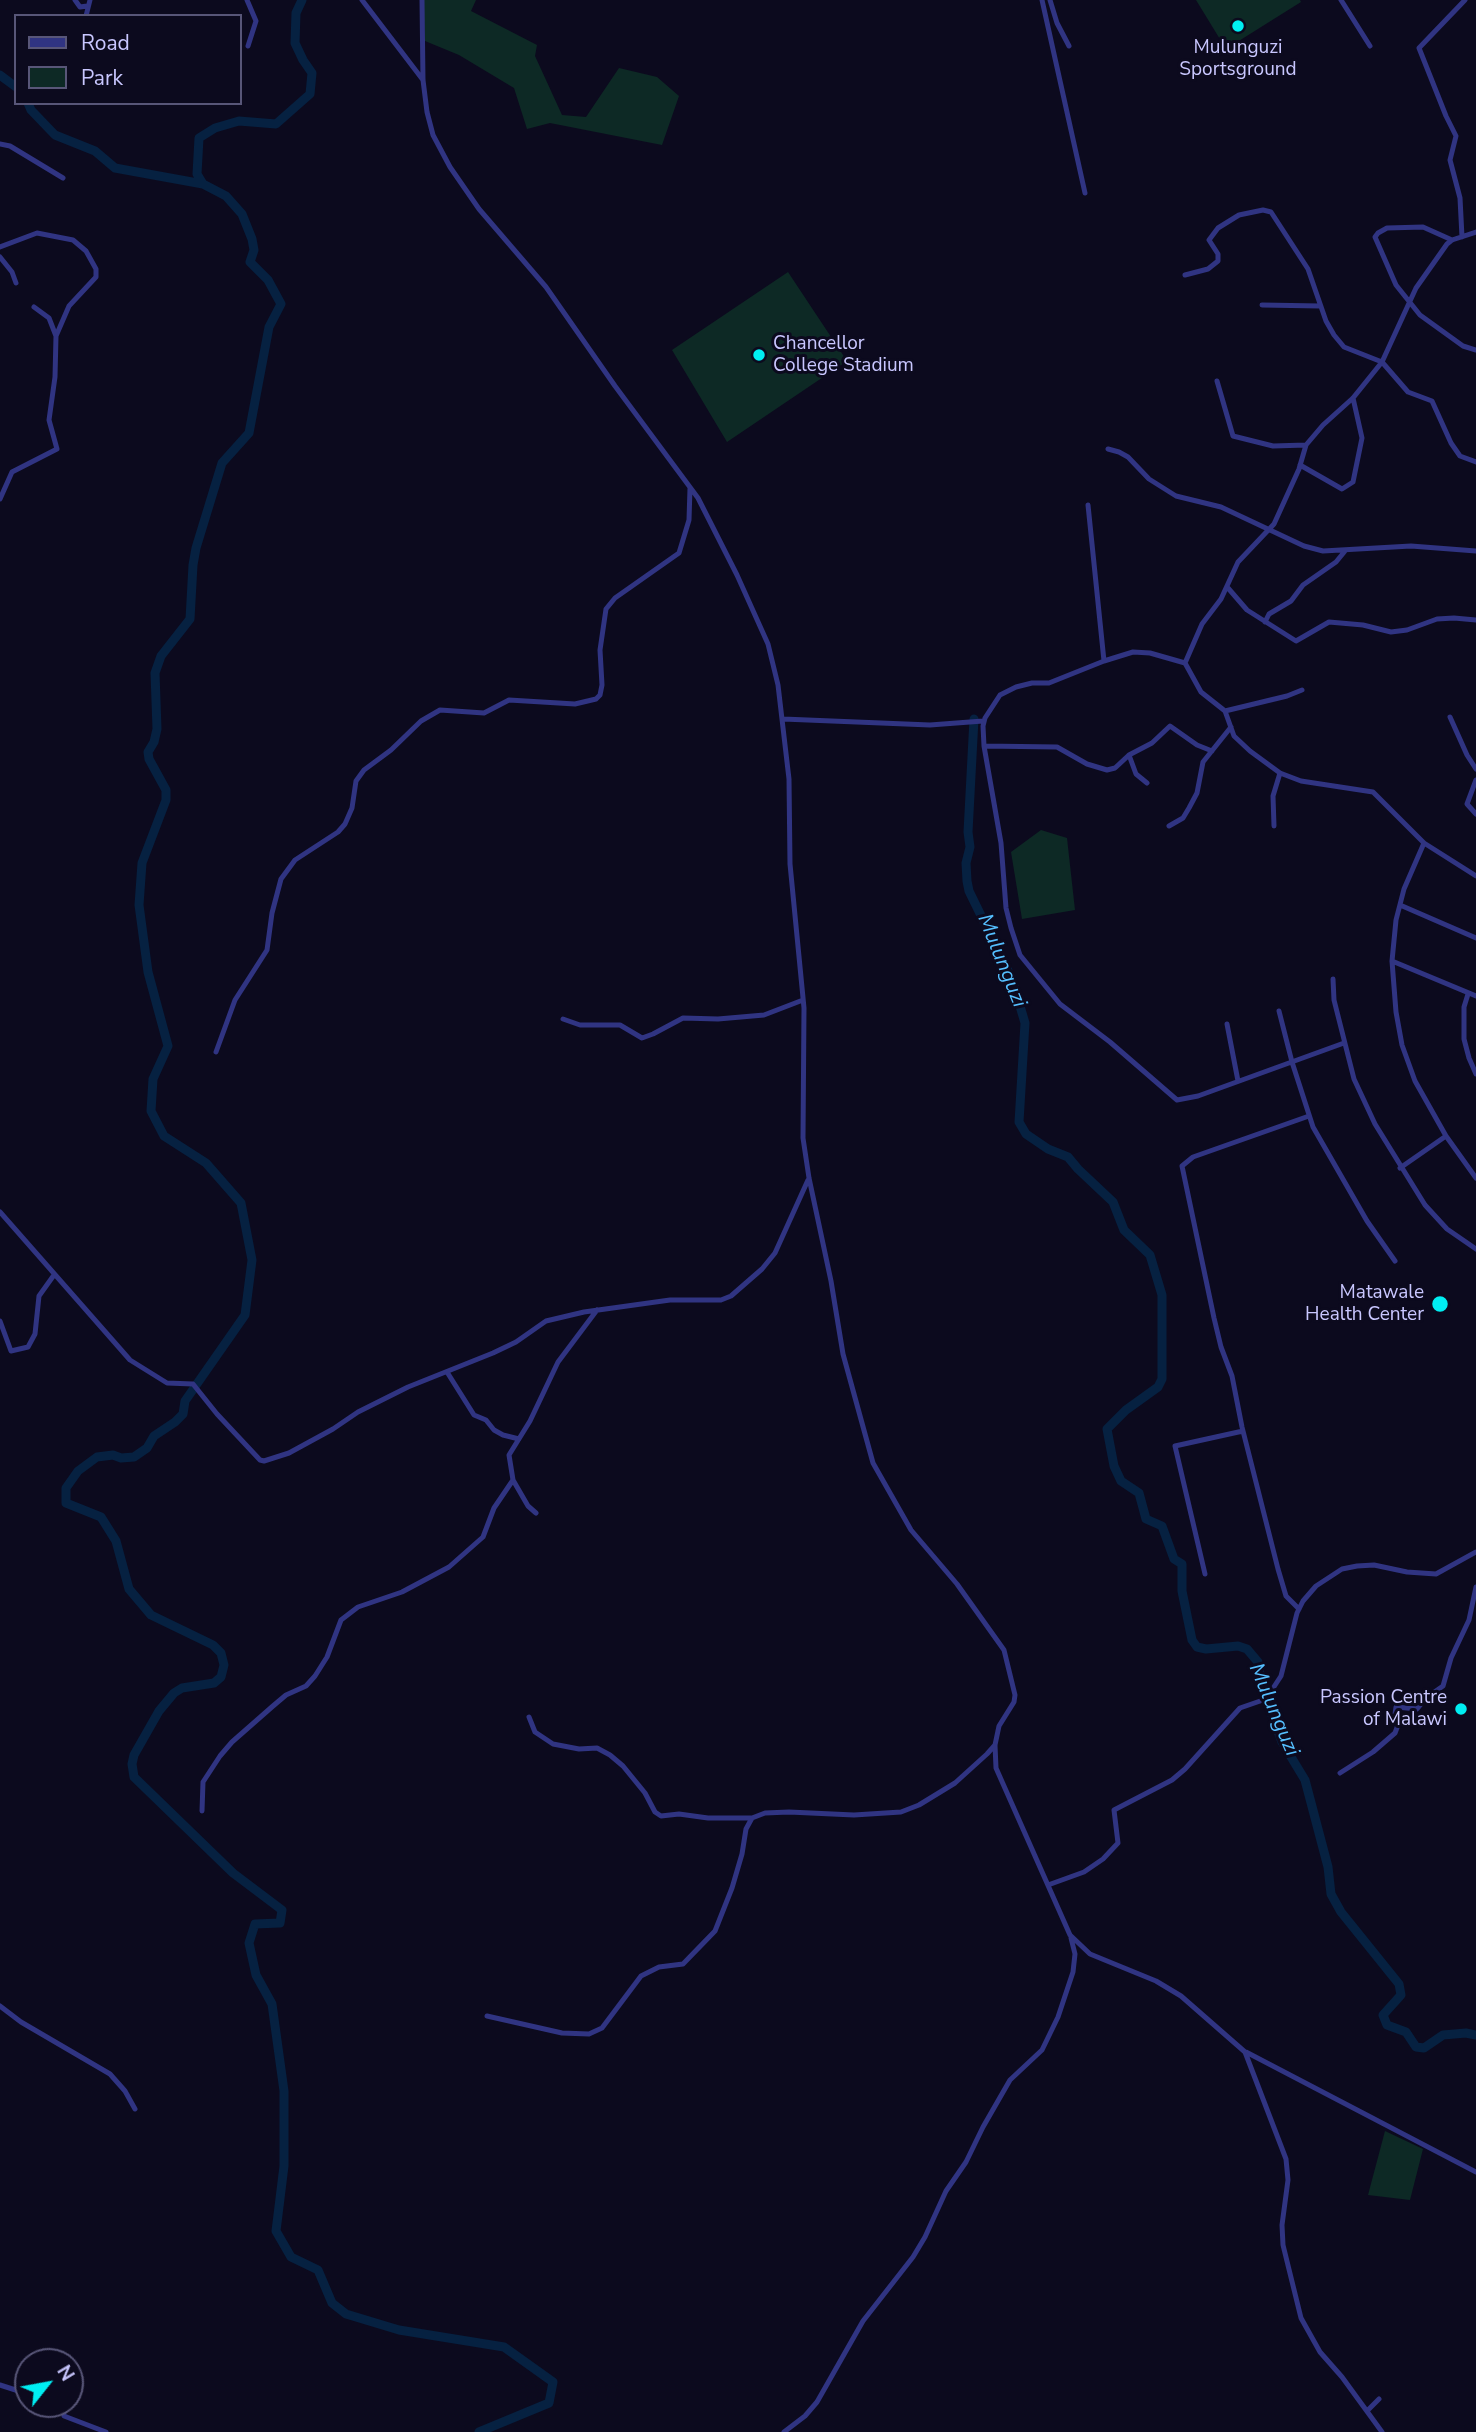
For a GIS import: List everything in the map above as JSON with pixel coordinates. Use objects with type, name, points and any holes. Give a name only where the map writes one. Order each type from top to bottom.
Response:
[{"type":"street","points":[[75,0],[80,7],[89,3]]},
{"type":"street","points":[[247,0],[256,22],[248,46]]},
{"type":"street","points":[[362,0],[423,80]]},
{"type":"street","points":[[422,0],[423,80],[430,125],[455,176],[479,209],[546,287],[615,386],[690,485],[707,514],[768,644],[783,719],[789,779],[788,835],[792,906],[803,1000],[802,1129],[843,1354],[875,1469],[911,1530],[984,1620],[1007,1658],[1015,1695],[1014,1702],[999,1726],[994,1756],[1000,1782],[1070,1935],[1075,1954],[1073,1972],[1058,2017],[1042,2050],[1010,2080],[963,2166],[946,2191],[925,2237],[913,2257],[863,2320],[817,2402],[807,2414],[784,2432]]},
{"type":"street","points":[[1042,0],[1085,193]]},
{"type":"street","points":[[1050,0],[1057,23],[1069,46]]},
{"type":"street","points":[[1341,0],[1370,46]]},
{"type":"street","points":[[1462,237],[1461,198],[1450,160],[1456,136],[1419,48],[1465,0]]},
{"type":"street","points":[[0,144],[10,146],[63,178]]},
{"type":"street","points":[[1185,275],[1208,269],[1218,261],[1219,254],[1209,240],[1218,228],[1239,215],[1263,210],[1271,212],[1308,269],[1320,306],[1334,335],[1344,347],[1382,362],[1408,392],[1432,401],[1451,443],[1461,458],[1476,462]]},
{"type":"street","points":[[1452,240],[1423,227],[1387,228],[1375,237],[1396,285],[1420,315],[1468,349],[1476,350]]},
{"type":"street","points":[[1185,663],[1202,624],[1227,588],[1243,554],[1270,530],[1300,465],[1306,445],[1353,398],[1382,362],[1409,302],[1435,261],[1452,240],[1476,232]]},
{"type":"street","points":[[0,247],[39,233],[74,240],[86,251],[96,270],[96,277],[69,306],[56,336],[55,377],[49,420],[57,451],[12,472],[0,499]]},
{"type":"street","points":[[0,257],[12,272],[16,283]]},
{"type":"street","points":[[1262,305],[1320,306]]},
{"type":"street","points":[[34,307],[49,318],[56,336]]},
{"type":"street","points":[[1217,381],[1233,436],[1273,446],[1306,445]]},
{"type":"street","points":[[1300,465],[1342,489],[1353,482],[1362,438],[1353,398]]},
{"type":"street","points":[[1108,449],[1128,457],[1149,479],[1176,496],[1209,503],[1304,546],[1323,551],[1411,546],[1476,551]]},
{"type":"street","points":[[216,1052],[235,1000],[267,950],[272,913],[281,879],[295,860],[338,832],[345,824],[352,808],[356,782],[364,770],[391,750],[421,721],[440,710],[484,713],[509,700],[575,704],[596,699],[602,685],[600,650],[606,609],[615,598],[680,553],[689,520],[690,485]]},
{"type":"street","points":[[1088,505],[1104,661]]},
{"type":"street","points":[[1265,622],[1269,614],[1291,601],[1303,585],[1336,562],[1346,550]]},
{"type":"street","points":[[1227,588],[1247,610],[1296,640],[1329,622],[1363,625],[1391,632],[1408,630],[1437,619],[1476,620]]},
{"type":"street","points":[[1344,1043],[1184,1099],[1172,1098],[1110,1042],[1060,1004],[1021,957],[1010,928],[1001,843],[984,746],[983,721],[998,697],[1032,683],[1052,682],[1133,652],[1185,663],[1201,692],[1225,711],[1241,745],[1280,773],[1301,781],[1370,790],[1424,843],[1476,876]]},
{"type":"street","points":[[1225,711],[1302,690]]},
{"type":"street","points":[[1450,717],[1466,755],[1476,769]]},
{"type":"street","points":[[783,719],[930,725],[983,721]]},
{"type":"street","points":[[984,746],[1057,747],[1087,764],[1107,770],[1113,769],[1129,755],[1152,743],[1170,726],[1197,745],[1212,751]]},
{"type":"street","points":[[1169,826],[1183,818],[1197,793],[1200,768],[1231,727]]},
{"type":"street","points":[[1129,755],[1136,774],[1147,783]]},
{"type":"street","points":[[1274,826],[1273,796],[1280,773]]},
{"type":"street","points":[[1476,780],[1468,804],[1476,814]]},
{"type":"street","points":[[1424,843],[1400,905],[1392,961],[1395,1012],[1407,1063],[1446,1136],[1473,1169],[1476,1178]]},
{"type":"street","points":[[1400,905],[1476,938]]},
{"type":"street","points":[[1392,961],[1476,996]]},
{"type":"street","points":[[1333,979],[1334,1000],[1344,1043],[1360,1093],[1413,1189],[1447,1229],[1476,1249]]},
{"type":"street","points":[[1468,994],[1464,1007],[1464,1039],[1476,1074]]},
{"type":"street","points":[[563,1019],[580,1025],[620,1025],[642,1038],[683,1018],[718,1019],[764,1015],[803,1000]]},
{"type":"street","points":[[1279,1011],[1308,1116],[1367,1220],[1395,1261]]},
{"type":"street","points":[[1227,1024],[1238,1081]]},
{"type":"street","points":[[1299,1609],[1291,1602],[1284,1589],[1243,1431],[1232,1376],[1214,1318],[1182,1166],[1187,1160],[1209,1150],[1308,1116]]},
{"type":"street","points":[[1400,1168],[1446,1136]]},
{"type":"street","points":[[0,1212],[130,1360],[167,1383],[193,1384],[217,1414],[260,1460],[264,1461],[289,1453],[358,1412],[408,1387],[516,1342],[544,1322],[597,1310],[670,1300],[721,1300],[735,1294],[775,1253],[809,1178]]},
{"type":"street","points":[[0,1321],[11,1351],[28,1347],[35,1334],[39,1296],[54,1275]]},
{"type":"street","points":[[536,1513],[528,1506],[513,1480],[508,1457],[530,1421],[558,1362],[597,1310]]},
{"type":"street","points":[[447,1372],[474,1415],[486,1420],[494,1430],[503,1435],[519,1439]]},
{"type":"street","points":[[1205,1574],[1175,1446],[1243,1431]]},
{"type":"street","points":[[202,1811],[203,1782],[220,1756],[243,1731],[286,1695],[306,1686],[316,1676],[327,1657],[341,1620],[358,1607],[402,1592],[449,1567],[483,1537],[494,1508],[513,1480]]},
{"type":"street","points":[[1048,1885],[1084,1872],[1103,1859],[1118,1843],[1114,1810],[1172,1780],[1240,1709],[1266,1699],[1281,1676],[1299,1609],[1316,1586],[1342,1569],[1357,1566],[1374,1565],[1407,1572],[1436,1574],[1476,1552]]},
{"type":"street","points":[[1340,1773],[1373,1752],[1395,1733],[1398,1726],[1396,1707],[1417,1709],[1426,1698],[1443,1686],[1451,1658],[1469,1619],[1476,1587]]},
{"type":"street","points":[[528,1717],[535,1732],[553,1744],[579,1749],[597,1748],[610,1755],[624,1766],[645,1793],[655,1812],[661,1816],[679,1814],[708,1818],[752,1818],[765,1813],[789,1812],[854,1815],[901,1812],[919,1805],[955,1783],[988,1755],[995,1745]]},
{"type":"street","points":[[487,2016],[556,2032],[581,2035],[598,2031],[611,2018],[641,1976],[654,1968],[678,1966],[687,1962],[715,1930],[735,1879],[746,1829],[752,1818]]},
{"type":"street","points":[[1070,1935],[1090,1954],[1156,1981],[1181,1996],[1244,2052],[1476,2172]]},
{"type":"street","points":[[0,2006],[21,2022],[110,2074],[128,2095],[135,2109]]},
{"type":"street","points":[[1244,2052],[1286,2159],[1288,2180],[1282,2225],[1283,2245],[1300,2318],[1320,2351],[1382,2432]]},
{"type":"street","points":[[1367,2411],[1379,2399]]},
{"type":"street","points":[[69,2418],[106,2432]]},
{"type":"green space","points":[[423,0],[476,0],[471,11],[537,45],[535,56],[562,115],[586,117],[619,68],[657,77],[679,96],[662,145],[550,123],[527,129],[514,88],[459,55],[425,41]]},
{"type":"green space","name":"Mulunguzi Sportsground","points":[[1196,0],[1300,0],[1301,2],[1226,49]]},
{"type":"green space","name":"Chancellor College Stadium","points":[[788,272],[847,361],[727,442],[672,350]]},
{"type":"green space","points":[[1041,830],[1067,838],[1075,910],[1022,919],[1011,852]]},
{"type":"green space","points":[[1385,2131],[1423,2149],[1410,2200],[1368,2195]]},
{"type":"waterway","points":[[203,184],[197,174],[199,138],[215,128],[239,121],[276,124],[310,94],[312,73],[295,43],[296,13],[302,0]]},
{"type":"waterway","points":[[0,75],[14,86]]},
{"type":"waterway","points":[[29,105],[55,135],[95,151],[115,168],[203,184],[226,196],[242,214],[252,239],[254,250],[250,262],[268,280],[281,304],[269,327],[249,433],[222,463],[196,548],[190,619],[161,656],[155,673],[157,729],[148,752],[166,790],[166,800],[142,863],[139,905],[148,972],[168,1046],[153,1079],[151,1111],[164,1136],[206,1163],[241,1203],[252,1260],[245,1315],[185,1401],[183,1414],[154,1436],[147,1448],[134,1457],[97,1457],[78,1471],[66,1488],[66,1503],[101,1517],[116,1541],[129,1589],[151,1615],[213,1645],[221,1653],[224,1665],[221,1677],[214,1683],[182,1688],[174,1693],[159,1711],[134,1755],[132,1764],[134,1777],[233,1873],[282,1910],[280,1923],[255,1924],[249,1943],[256,1975],[272,2004],[284,2091],[284,2166],[276,2231],[291,2257],[318,2270],[332,2303],[346,2314],[399,2330],[504,2347],[553,2382],[549,2403],[479,2432]]},
{"type":"waterway","name":"Mulunguzi","points":[[974,719],[967,881],[969,891],[1012,979],[1025,1023],[1019,1122],[1026,1134],[1048,1149],[1068,1157],[1113,1202],[1124,1230],[1150,1255],[1162,1295],[1162,1379],[1158,1387],[1126,1410],[1107,1429],[1114,1466],[1121,1481],[1139,1493],[1146,1519],[1162,1526],[1174,1559],[1182,1564],[1182,1591],[1192,1640],[1197,1647],[1206,1649],[1238,1646],[1247,1649],[1258,1662],[1263,1691],[1282,1742],[1305,1780],[1328,1867],[1331,1894],[1341,1912],[1399,1984],[1401,1995],[1383,2015],[1387,2025],[1406,2032],[1416,2047],[1424,2048],[1443,2035],[1476,2035]]},
{"type":"place","name":"Mulunguzi Sportsground","points":[[1238,26]]},
{"type":"place","name":"Chancellor College Stadium","points":[[759,355]]},
{"type":"place","name":"Matawale Health Center","points":[[1440,1304]]},
{"type":"place","name":"Passion Centre of Malawi","points":[[1461,1709]]}]
